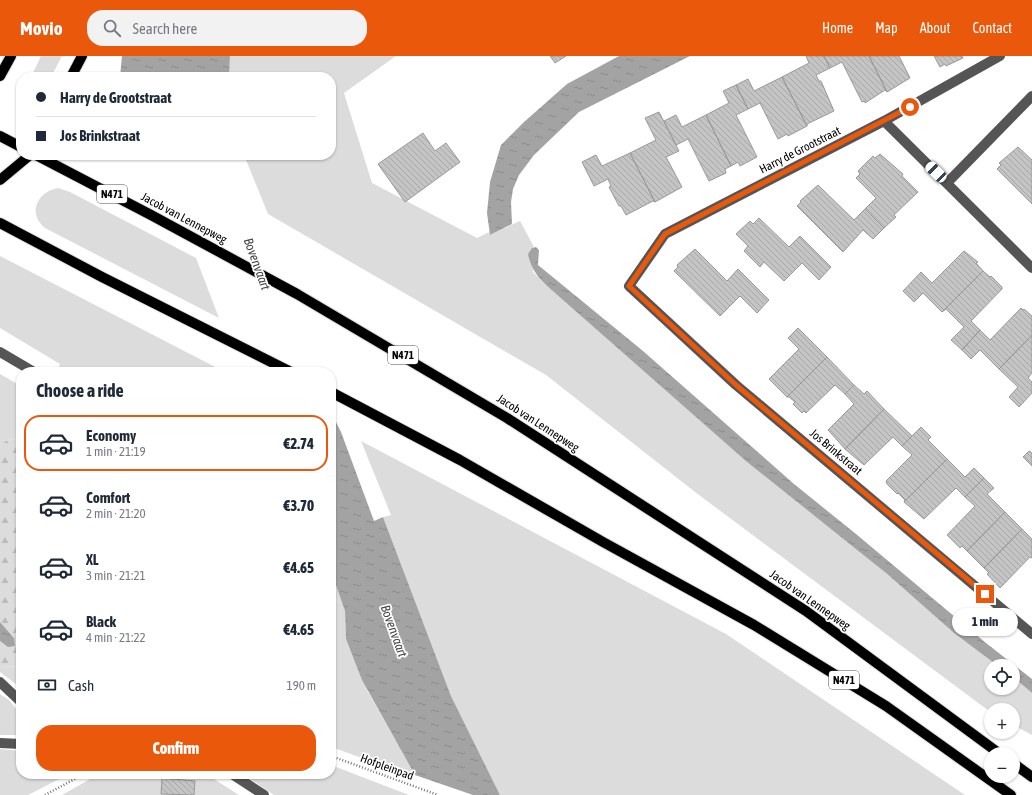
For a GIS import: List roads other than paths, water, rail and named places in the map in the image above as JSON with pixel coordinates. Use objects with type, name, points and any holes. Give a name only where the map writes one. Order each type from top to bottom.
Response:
[{"type":"main road","points":[[0,76],[11,56]]},
{"type":"main road","points":[[74,72],[82,56]]},
{"type":"main road","points":[[0,136],[16,144]]},
{"type":"main road","points":[[0,180],[24,160]]},
{"type":"main road","name":"Jacob van Lennepweg","points":[[46,160],[188,234],[297,294],[508,418],[799,606],[990,747]]},
{"type":"main road","points":[[0,223],[102,277],[281,367]]},
{"type":"main road","name":"N471","points":[[336,394],[460,460],[603,542],[754,625],[886,706],[1011,795]]},
{"type":"main road","points":[[1020,768],[1032,777]]},
{"type":"street","name":"Harry de Grootstraat","points":[[629,286],[665,234],[884,121],[1000,56]]},
{"type":"street","points":[[947,183],[1032,96]]},
{"type":"street","points":[[884,121],[1032,268]]},
{"type":"street","name":"Jos Brinkstraat","points":[[629,286],[736,385],[1032,634]]},
{"type":"street","points":[[0,352],[26,367]]},
{"type":"street","points":[[0,682],[16,697]]},
{"type":"street","points":[[0,743],[16,744]]},
{"type":"street","points":[[240,779],[264,795]]},
{"type":"water","points":[[122,56],[230,56],[229,72],[120,72]]},
{"type":"water","points":[[619,56],[690,56],[579,112],[534,155],[519,175],[513,189],[511,202],[512,224],[490,235],[487,213],[490,182],[501,145],[524,122],[567,84]]},
{"type":"water","points":[[536,247],[539,250],[538,265],[643,351],[794,484],[1006,659],[989,659],[954,633],[886,573],[746,461],[546,285],[532,267],[528,254],[532,248]]},
{"type":"water","name":"Bovenvaart","points":[[336,422],[374,521],[383,517],[451,696],[500,795],[426,795],[362,680],[346,639],[345,611],[336,585]]},
{"type":"water","points":[[0,622],[14,638],[15,646],[8,647],[0,641]]},
{"type":"water","points":[[1020,670],[1032,679],[1032,693],[1020,683]]}]
